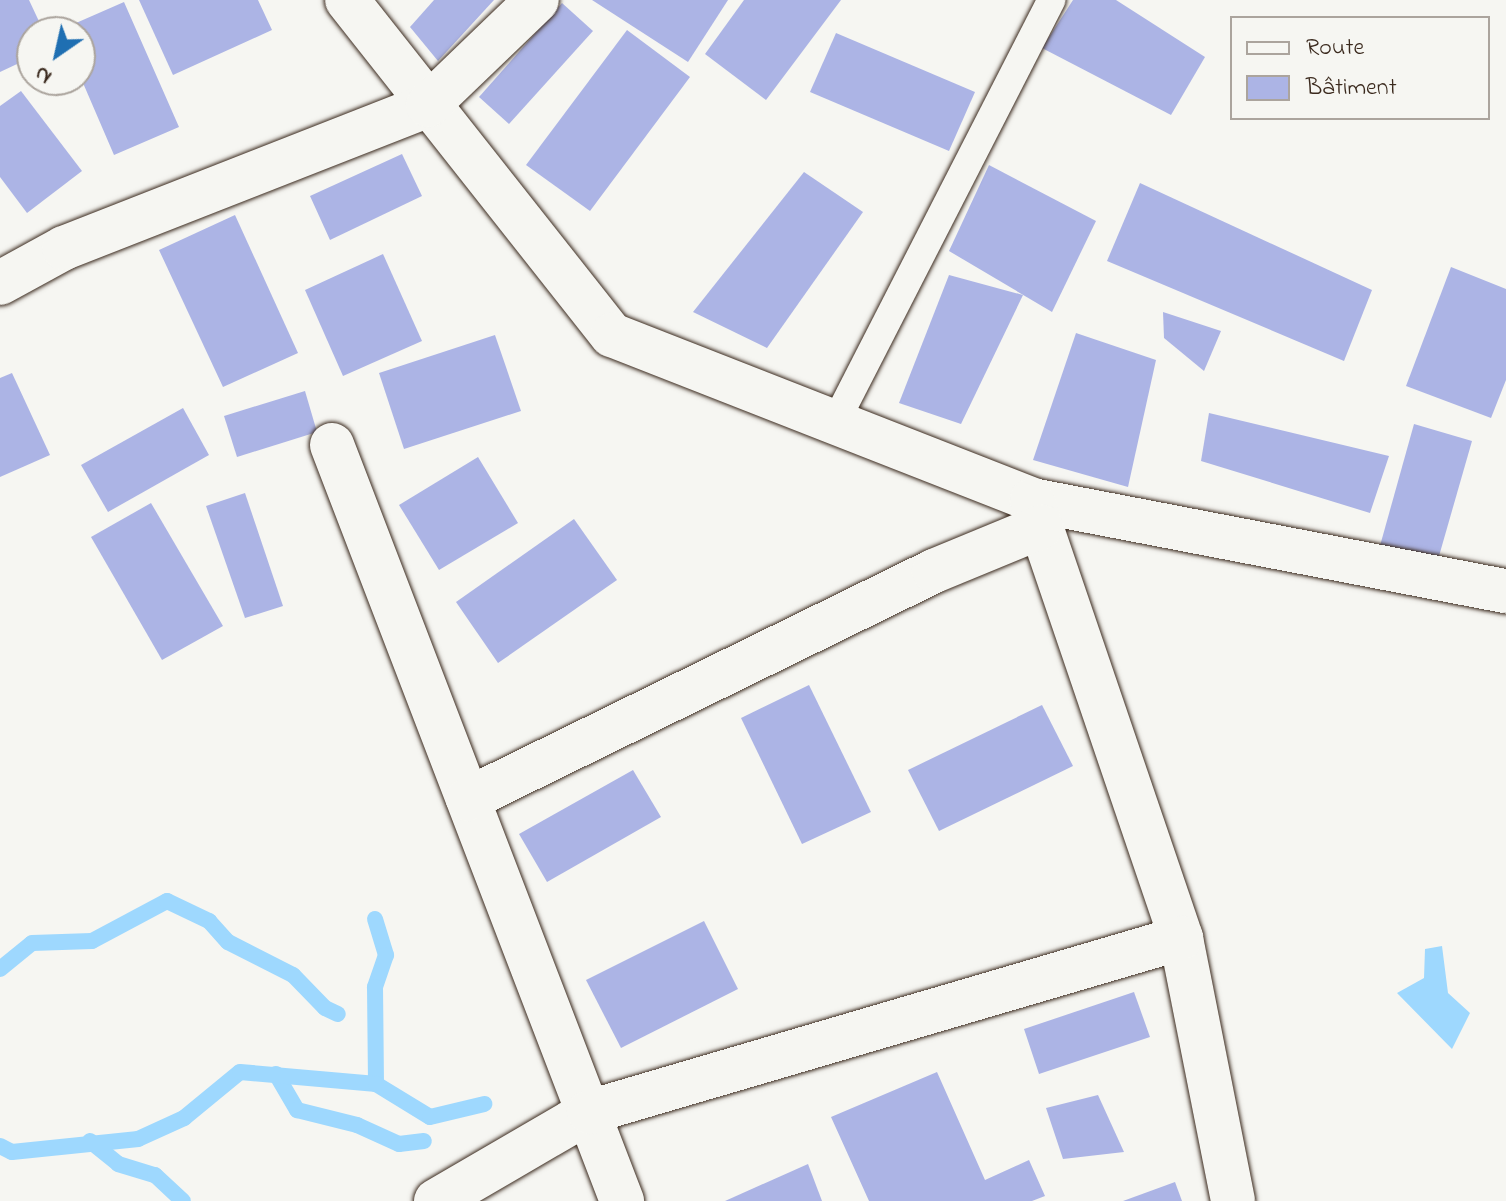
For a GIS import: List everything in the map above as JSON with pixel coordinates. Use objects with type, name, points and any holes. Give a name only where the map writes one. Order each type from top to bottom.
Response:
[{"type":"street","points":[[347,0],[612,335],[835,423],[1036,514],[1506,591]]},
{"type":"street","points":[[0,283],[64,248],[428,105],[537,0]]},
{"type":"street","points":[[332,445],[622,1201]]},
{"type":"street","points":[[468,799],[934,571],[1036,514]]},
{"type":"street","points":[[1036,514],[1181,938],[1233,1201]]},
{"type":"street","points":[[436,1201],[589,1112],[1181,938]]},
{"type":"lane","points":[[835,423],[1051,0]]},
{"type":"water","points":[[1442,946],[1448,993],[1470,1013],[1452,1049],[1397,993],[1424,978],[1425,949]]},
{"type":"building","points":[[0,0],[29,0],[36,16],[16,16],[16,64],[0,72]]},
{"type":"building","points":[[139,0],[258,0],[272,30],[173,75]]},
{"type":"building","points":[[434,0],[494,0],[438,61],[410,27]]},
{"type":"building","points":[[592,0],[728,0],[688,62]]},
{"type":"building","points":[[744,0],[841,0],[766,100],[705,54]]},
{"type":"building","points":[[1073,0],[1116,0],[1205,57],[1171,115],[1042,48]]},
{"type":"building","points":[[124,2],[179,127],[114,155],[89,96],[96,96],[96,16],[92,16]]},
{"type":"building","points":[[562,3],[593,31],[509,124],[479,97]]},
{"type":"building","points":[[627,30],[690,77],[590,211],[526,165]]},
{"type":"building","points":[[836,33],[975,92],[949,151],[810,92]]},
{"type":"building","points":[[16,95],[25,96],[82,171],[27,213],[0,177],[0,106]]},
{"type":"building","points":[[402,154],[422,196],[330,240],[310,196]]},
{"type":"building","points":[[989,165],[1096,221],[1052,312],[949,251]]},
{"type":"building","points":[[804,172],[863,212],[767,348],[693,312]]},
{"type":"building","points":[[1140,183],[1372,290],[1344,361],[1107,261]]},
{"type":"building","points":[[235,215],[298,353],[223,387],[159,250]]},
{"type":"building","points":[[383,254],[422,341],[343,376],[305,290]]},
{"type":"building","points":[[1451,267],[1506,289],[1506,380],[1491,418],[1406,386]]},
{"type":"building","points":[[949,275],[1023,295],[961,424],[899,403]]},
{"type":"building","points":[[1163,312],[1221,331],[1204,371],[1164,338]]},
{"type":"building","points":[[1076,333],[1156,360],[1128,487],[1033,460]]},
{"type":"building","points":[[495,335],[521,411],[404,449],[379,373]]},
{"type":"building","points":[[12,373],[50,455],[0,477],[0,378]]},
{"type":"building","points":[[305,391],[317,432],[237,457],[224,416]]},
{"type":"building","points":[[183,408],[209,455],[108,512],[81,465]]},
{"type":"building","points":[[1209,413],[1389,456],[1370,513],[1201,461]]},
{"type":"building","points":[[1414,424],[1472,441],[1435,570],[1378,553]]},
{"type":"building","points":[[478,457],[518,523],[439,570],[399,505]]},
{"type":"building","points":[[245,493],[283,606],[245,618],[206,506]]},
{"type":"building","points":[[151,503],[223,626],[162,660],[91,537]]},
{"type":"building","points":[[574,519],[617,580],[498,663],[456,602]]},
{"type":"building","points":[[809,685],[871,812],[802,844],[741,718]]},
{"type":"building","points":[[1042,705],[1073,766],[939,831],[908,770]]},
{"type":"building","points":[[633,770],[661,817],[547,882],[519,834]]},
{"type":"building","points":[[704,921],[738,989],[621,1048],[586,980]]},
{"type":"building","points":[[1134,992],[1150,1037],[1039,1074],[1024,1029]]},
{"type":"building","points":[[937,1072],[985,1180],[1029,1160],[1045,1196],[1032,1201],[869,1201],[831,1117]]},
{"type":"building","points":[[1098,1095],[1124,1152],[1063,1159],[1046,1108]]},
{"type":"building","points":[[808,1164],[822,1201],[725,1201]]},
{"type":"building","points":[[1175,1182],[1182,1201],[1123,1201]]},
{"type":"waterway","points":[[0,969],[32,943],[92,941],[167,901],[209,921],[228,942],[293,975],[325,1008],[338,1014]]},
{"type":"waterway","points":[[375,919],[386,955],[375,987],[376,1084]]},
{"type":"waterway","points":[[0,1146],[12,1152],[138,1139],[184,1118],[240,1072],[376,1084],[430,1117],[484,1104]]},
{"type":"waterway","points":[[276,1074],[297,1110],[357,1125],[399,1144],[424,1141]]},
{"type":"waterway","points":[[90,1141],[118,1164],[155,1175],[183,1201]]}]
